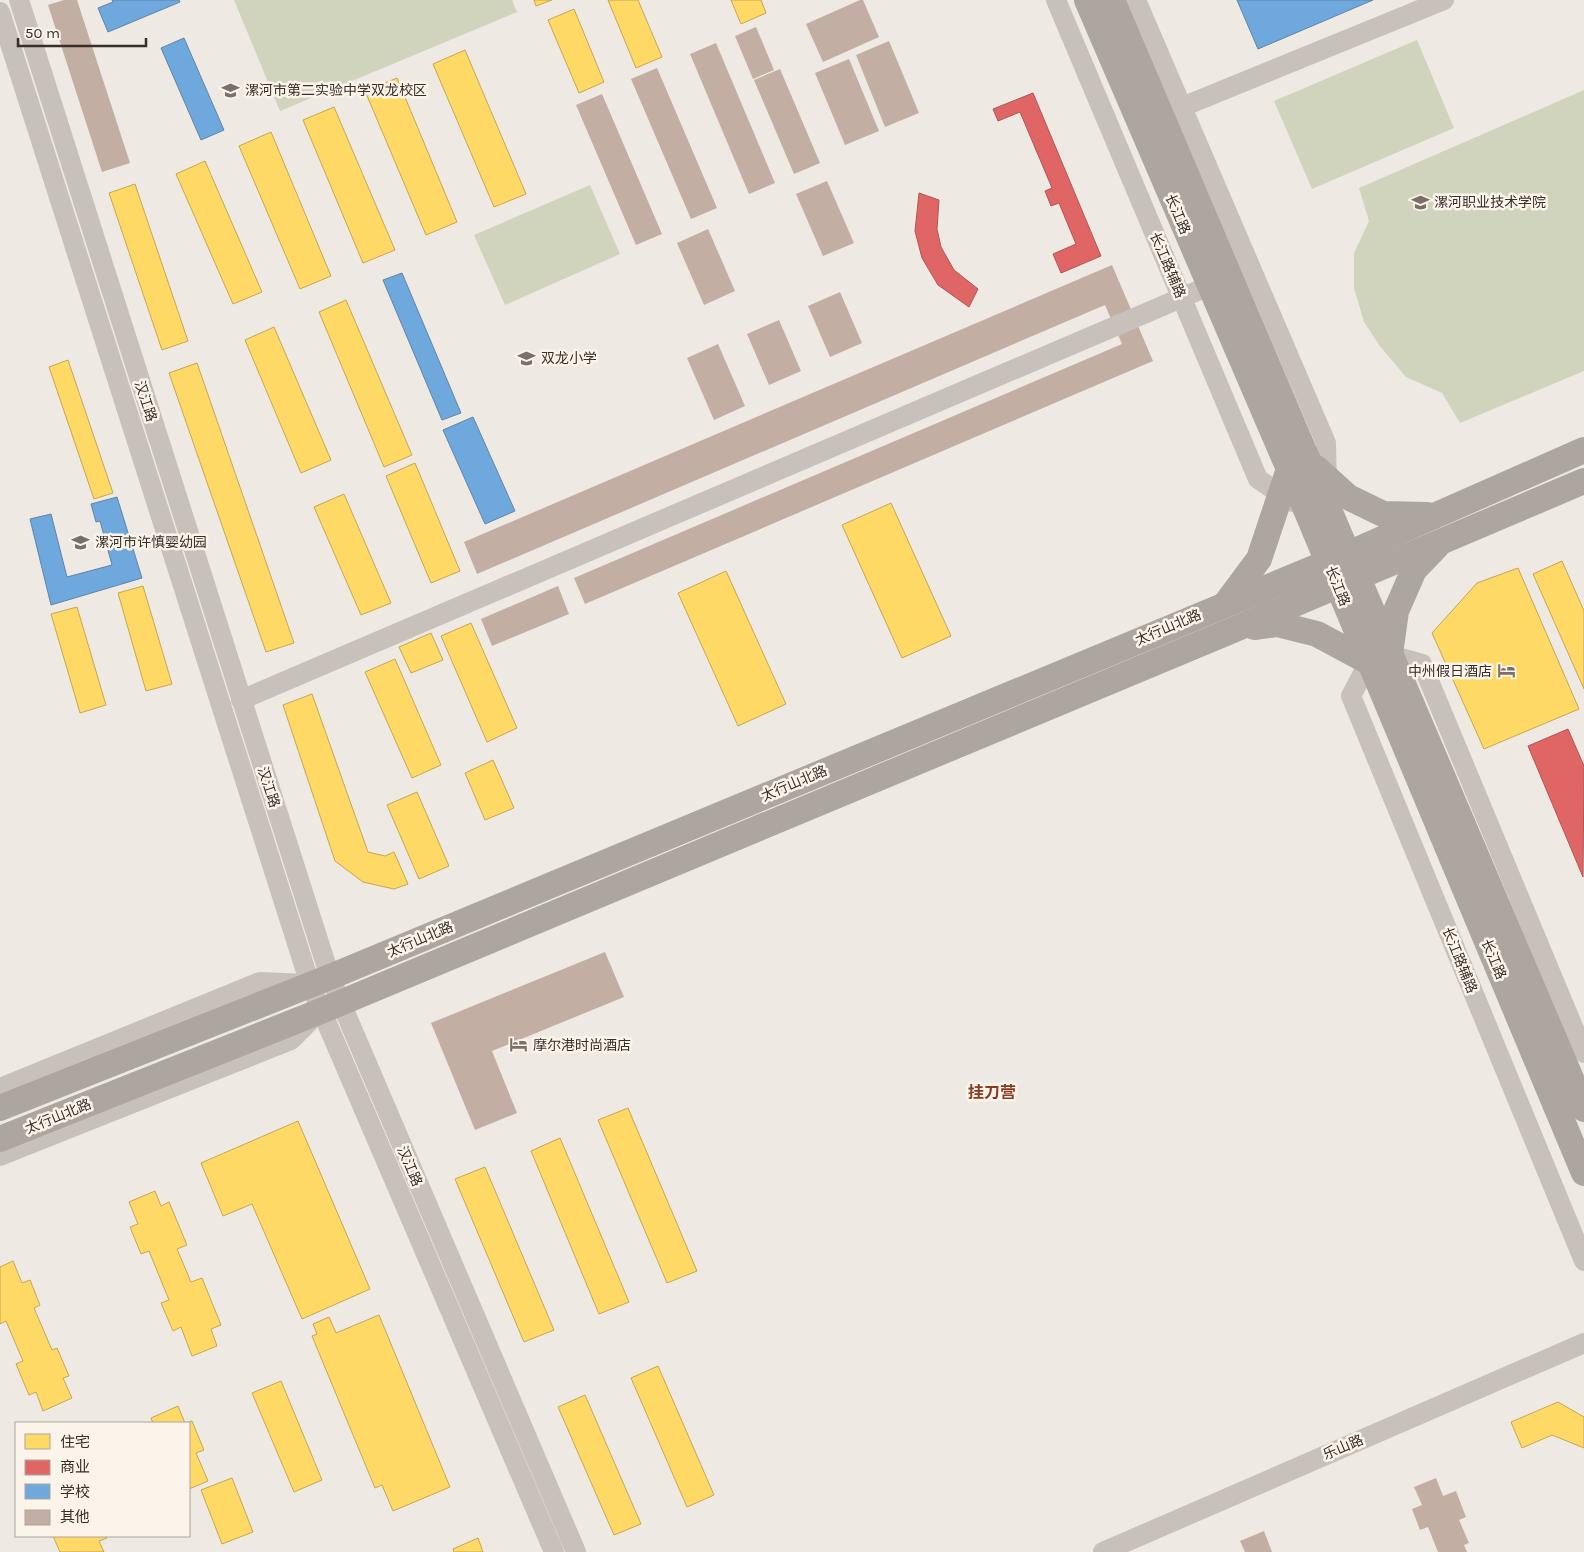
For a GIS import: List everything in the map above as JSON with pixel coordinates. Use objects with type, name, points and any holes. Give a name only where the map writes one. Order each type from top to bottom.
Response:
[{"type":"main road","name":"长江路","points":[[1088,0],[1209,286],[1299,464],[1320,497],[1343,569],[1584,1173]]},
{"type":"main road","name":"长江路","points":[[1112,0],[1299,464]]},
{"type":"main road","name":"太行山北路","points":[[0,1139],[330,1007],[1234,630],[1343,569],[1433,515],[1584,450]]},
{"type":"main road","points":[[1226,603],[1259,559],[1280,495],[1299,464],[1320,497],[1348,497],[1383,514],[1433,515]]},
{"type":"main road","name":"太行山北路","points":[[0,1108],[320,980],[1226,603],[1443,540],[1584,481]]},
{"type":"main road","points":[[1234,630],[1277,624],[1317,634],[1379,658],[1396,611],[1414,570],[1443,540]]},
{"type":"main road","name":"长江路","points":[[1379,658],[1584,1109]]},
{"type":"street","name":"汉江路","points":[[19,0],[241,700],[320,980]]},
{"type":"street","name":"长江路辅路","points":[[1056,0],[1258,479],[1280,495],[1320,497]]},
{"type":"street","points":[[1136,0],[1326,443],[1320,497]]},
{"type":"street","points":[[1182,107],[1444,0]]},
{"type":"street","name":"汉江路","points":[[0,12],[320,980],[554,1552]]},
{"type":"street","points":[[241,700],[1209,286]]},
{"type":"street","points":[[1379,658],[1422,664],[1584,1053]]},
{"type":"street","name":"长江路辅路","points":[[1379,658],[1351,696],[1584,1261]]},
{"type":"street","points":[[0,1088],[260,982],[320,980]]},
{"type":"street","name":"汉江路","points":[[330,1007],[576,1552]]},
{"type":"street","points":[[0,1156],[290,1040],[330,1007]]},
{"type":"street","name":"乐山路","points":[[1103,1552],[1584,1343]]},
{"type":"green space","points":[[234,0],[512,0],[517,12],[280,111]]},
{"type":"green space","points":[[1417,40],[1454,128],[1312,189],[1274,101]]},
{"type":"green space","points":[[1584,90],[1584,371],[1460,423],[1442,393],[1406,377],[1379,345],[1364,322],[1354,288],[1354,253],[1369,221],[1359,188]]},
{"type":"green space","points":[[590,185],[620,254],[505,305],[474,235]]},
{"type":"building: 住宅","points":[[534,0],[552,0],[536,6]]},
{"type":"building: 住宅","points":[[608,0],[638,0],[662,57],[636,68]]},
{"type":"building: 住宅","points":[[731,0],[761,0],[766,13],[741,24]]},
{"type":"building: 住宅","points":[[574,9],[604,82],[579,93],[548,20]]},
{"type":"building: 住宅","points":[[465,50],[526,194],[494,207],[433,64]]},
{"type":"building: 住宅","points":[[397,78],[457,222],[426,235],[365,91]]},
{"type":"building: 住宅","points":[[334,107],[395,250],[363,263],[303,120]]},
{"type":"building: 住宅","points":[[271,132],[331,276],[300,289],[239,146]]},
{"type":"building: 住宅","points":[[205,161],[262,292],[233,304],[176,174]]},
{"type":"building: 住宅","points":[[135,184],[188,341],[162,350],[109,193]]},
{"type":"building: 住宅","points":[[346,300],[412,455],[384,467],[319,312]]},
{"type":"building: 住宅","points":[[274,327],[331,460],[301,473],[245,340]]},
{"type":"building: 住宅","points":[[68,360],[113,493],[94,499],[49,367]]},
{"type":"building: 住宅","points":[[197,363],[294,643],[266,652],[169,373]]},
{"type":"building: 住宅","points":[[415,463],[460,571],[431,583],[386,476]]},
{"type":"building: 住宅","points":[[344,494],[391,603],[361,615],[314,507]]},
{"type":"building: 住宅","points":[[891,503],[951,636],[902,658],[842,525]]},
{"type":"building: 住宅","points":[[1562,561],[1584,611],[1584,689],[1533,574]]},
{"type":"building: 住宅","name":"中州假日酒店","points":[[1518,568],[1579,709],[1484,749],[1432,633],[1477,583]]},
{"type":"building: 住宅","points":[[726,571],[786,704],[738,726],[678,593]]},
{"type":"building: 住宅","points":[[143,586],[172,684],[146,691],[118,593]]},
{"type":"building: 住宅","points":[[77,607],[106,705],[80,713],[51,614]]},
{"type":"building: 住宅","points":[[471,623],[517,728],[487,742],[441,636]]},
{"type":"building: 住宅","points":[[431,633],[443,660],[411,673],[399,647]]},
{"type":"building: 住宅","points":[[395,659],[441,765],[412,778],[365,672]]},
{"type":"building: 住宅","points":[[312,694],[368,852],[385,856],[394,852],[408,884],[394,889],[363,882],[335,861],[283,705]]},
{"type":"building: 住宅","points":[[493,760],[514,808],[485,820],[465,773]]},
{"type":"building: 住宅","points":[[417,792],[449,866],[419,879],[387,805]]},
{"type":"building: 住宅","points":[[628,1108],[697,1271],[667,1283],[598,1120]]},
{"type":"building: 住宅","points":[[298,1121],[370,1289],[302,1319],[252,1204],[223,1216],[201,1163]]},
{"type":"building: 住宅","points":[[560,1138],[629,1302],[599,1314],[531,1151]]},
{"type":"building: 住宅","points":[[485,1167],[554,1330],[524,1342],[455,1179]]},
{"type":"building: 住宅","points":[[155,1191],[161,1206],[169,1202],[187,1245],[177,1249],[191,1282],[202,1278],[221,1325],[211,1329],[217,1346],[192,1356],[181,1327],[173,1331],[161,1303],[169,1300],[149,1251],[141,1254],[130,1227],[138,1224],[129,1202]]},
{"type":"building: 住宅","points":[[13,1261],[22,1283],[30,1280],[40,1305],[34,1308],[52,1350],[57,1348],[69,1376],[63,1378],[72,1398],[43,1411],[36,1392],[29,1395],[16,1364],[23,1361],[6,1321],[0,1324],[0,1267]]},
{"type":"building: 住宅","points":[[379,1315],[450,1487],[393,1511],[382,1485],[375,1488],[312,1336],[317,1334],[313,1324],[329,1317],[336,1333]]},
{"type":"building: 住宅","points":[[658,1366],[714,1495],[687,1507],[631,1378]]},
{"type":"building: 住宅","points":[[281,1381],[322,1480],[294,1492],[252,1393]]},
{"type":"building: 住宅","points":[[585,1395],[641,1524],[614,1535],[558,1407]]},
{"type":"building: 住宅","points":[[1558,1402],[1584,1417],[1584,1448],[1552,1435],[1522,1448],[1511,1422]]},
{"type":"building: 住宅","points":[[178,1406],[185,1422],[153,1422],[151,1418]]},
{"type":"building: 住宅","points":[[192,1421],[204,1450],[196,1453],[208,1481],[190,1489],[190,1422]]},
{"type":"building: 住宅","points":[[232,1478],[253,1532],[222,1544],[201,1490]]},
{"type":"building: 住宅","points":[[53,1537],[107,1538],[99,1541],[104,1552],[60,1552]]},
{"type":"building: 住宅","points":[[478,1538],[483,1552],[454,1552],[453,1549]]},
{"type":"building: 商业","points":[[1033,93],[1101,256],[1061,273],[1053,254],[1076,244],[1059,203],[1051,206],[1045,191],[1052,188],[1020,112],[998,121],[993,109]]},
{"type":"building: 商业","points":[[919,193],[939,200],[937,229],[941,247],[954,270],[978,289],[969,307],[938,285],[922,258],[915,231]]},
{"type":"building: 商业","points":[[1568,729],[1584,766],[1583,877],[1528,746]]},
{"type":"building: 学校","points":[[112,0],[179,0],[180,2],[108,32],[98,8],[113,2]]},
{"type":"building: 学校","points":[[1237,0],[1373,0],[1258,49]]},
{"type":"building: 学校","points":[[184,38],[224,130],[201,140],[161,48]]},
{"type":"building: 学校","points":[[402,273],[461,413],[442,420],[383,280]]},
{"type":"building: 学校","points":[[473,417],[515,511],[485,524],[443,430]]},
{"type":"building: 学校","points":[[117,497],[142,578],[51,605],[30,519],[51,514],[67,577],[112,565],[100,521],[96,522],[91,504]]},
{"type":"building: 其他","points":[[64,0],[77,0],[130,163],[102,172],[48,5]]},
{"type":"building: 其他","points":[[863,0],[879,37],[823,62],[806,24]]},
{"type":"building: 其他","points":[[756,27],[774,70],[753,79],[735,36]]},
{"type":"building: 其他","points":[[889,41],[919,113],[885,127],[856,55]]},
{"type":"building: 其他","points":[[716,43],[775,183],[749,194],[690,54]]},
{"type":"building: 其他","points":[[849,59],[879,131],[845,145],[815,73]]},
{"type":"building: 其他","points":[[657,68],[717,208],[691,219],[631,79]]},
{"type":"building: 其他","points":[[780,69],[820,163],[794,174],[754,80]]},
{"type":"building: 其他","points":[[602,94],[662,234],[636,245],[576,105]]},
{"type":"building: 其他","points":[[827,181],[854,243],[823,256],[796,194]]},
{"type":"building: 其他","points":[[708,229],[735,291],[704,305],[677,243]]},
{"type":"building: 其他","points":[[1112,265],[1153,361],[585,604],[574,578],[1122,344],[1105,305],[477,574],[464,542]]},
{"type":"building: 其他","points":[[840,292],[862,343],[830,357],[808,306]]},
{"type":"building: 其他","points":[[779,320],[801,371],[769,385],[747,334]]},
{"type":"building: 其他","points":[[718,344],[745,406],[714,420],[687,358]]},
{"type":"building: 其他","points":[[558,586],[569,614],[492,646],[481,619]]},
{"type":"building: 其他","name":"摩尔港时尚酒店","points":[[605,952],[624,997],[492,1051],[517,1113],[475,1130],[431,1023]]},
{"type":"building: 其他","points":[[1436,1478],[1443,1496],[1456,1491],[1466,1517],[1459,1520],[1469,1543],[1464,1545],[1467,1552],[1438,1552],[1428,1527],[1420,1530],[1412,1509],[1422,1505],[1414,1487]]},
{"type":"building: 其他","points":[[1264,1531],[1272,1552],[1245,1552],[1240,1541]]},
{"type":"place","name":"漯河市第二实验中学双龙校区","points":[[231,90]]},
{"type":"place","name":"漯河职业技术学院","points":[[1420,202]]},
{"type":"place","name":"双龙小学","points":[[527,358]]},
{"type":"place","name":"漯河市许慎婴幼园","points":[[81,542]]},
{"type":"place","name":"中州假日酒店","points":[[1506,671]]},
{"type":"place","name":"摩尔港时尚酒店","points":[[519,1045]]},
{"type":"district","name":"挂刀营","points":[[992,1092]]}]
